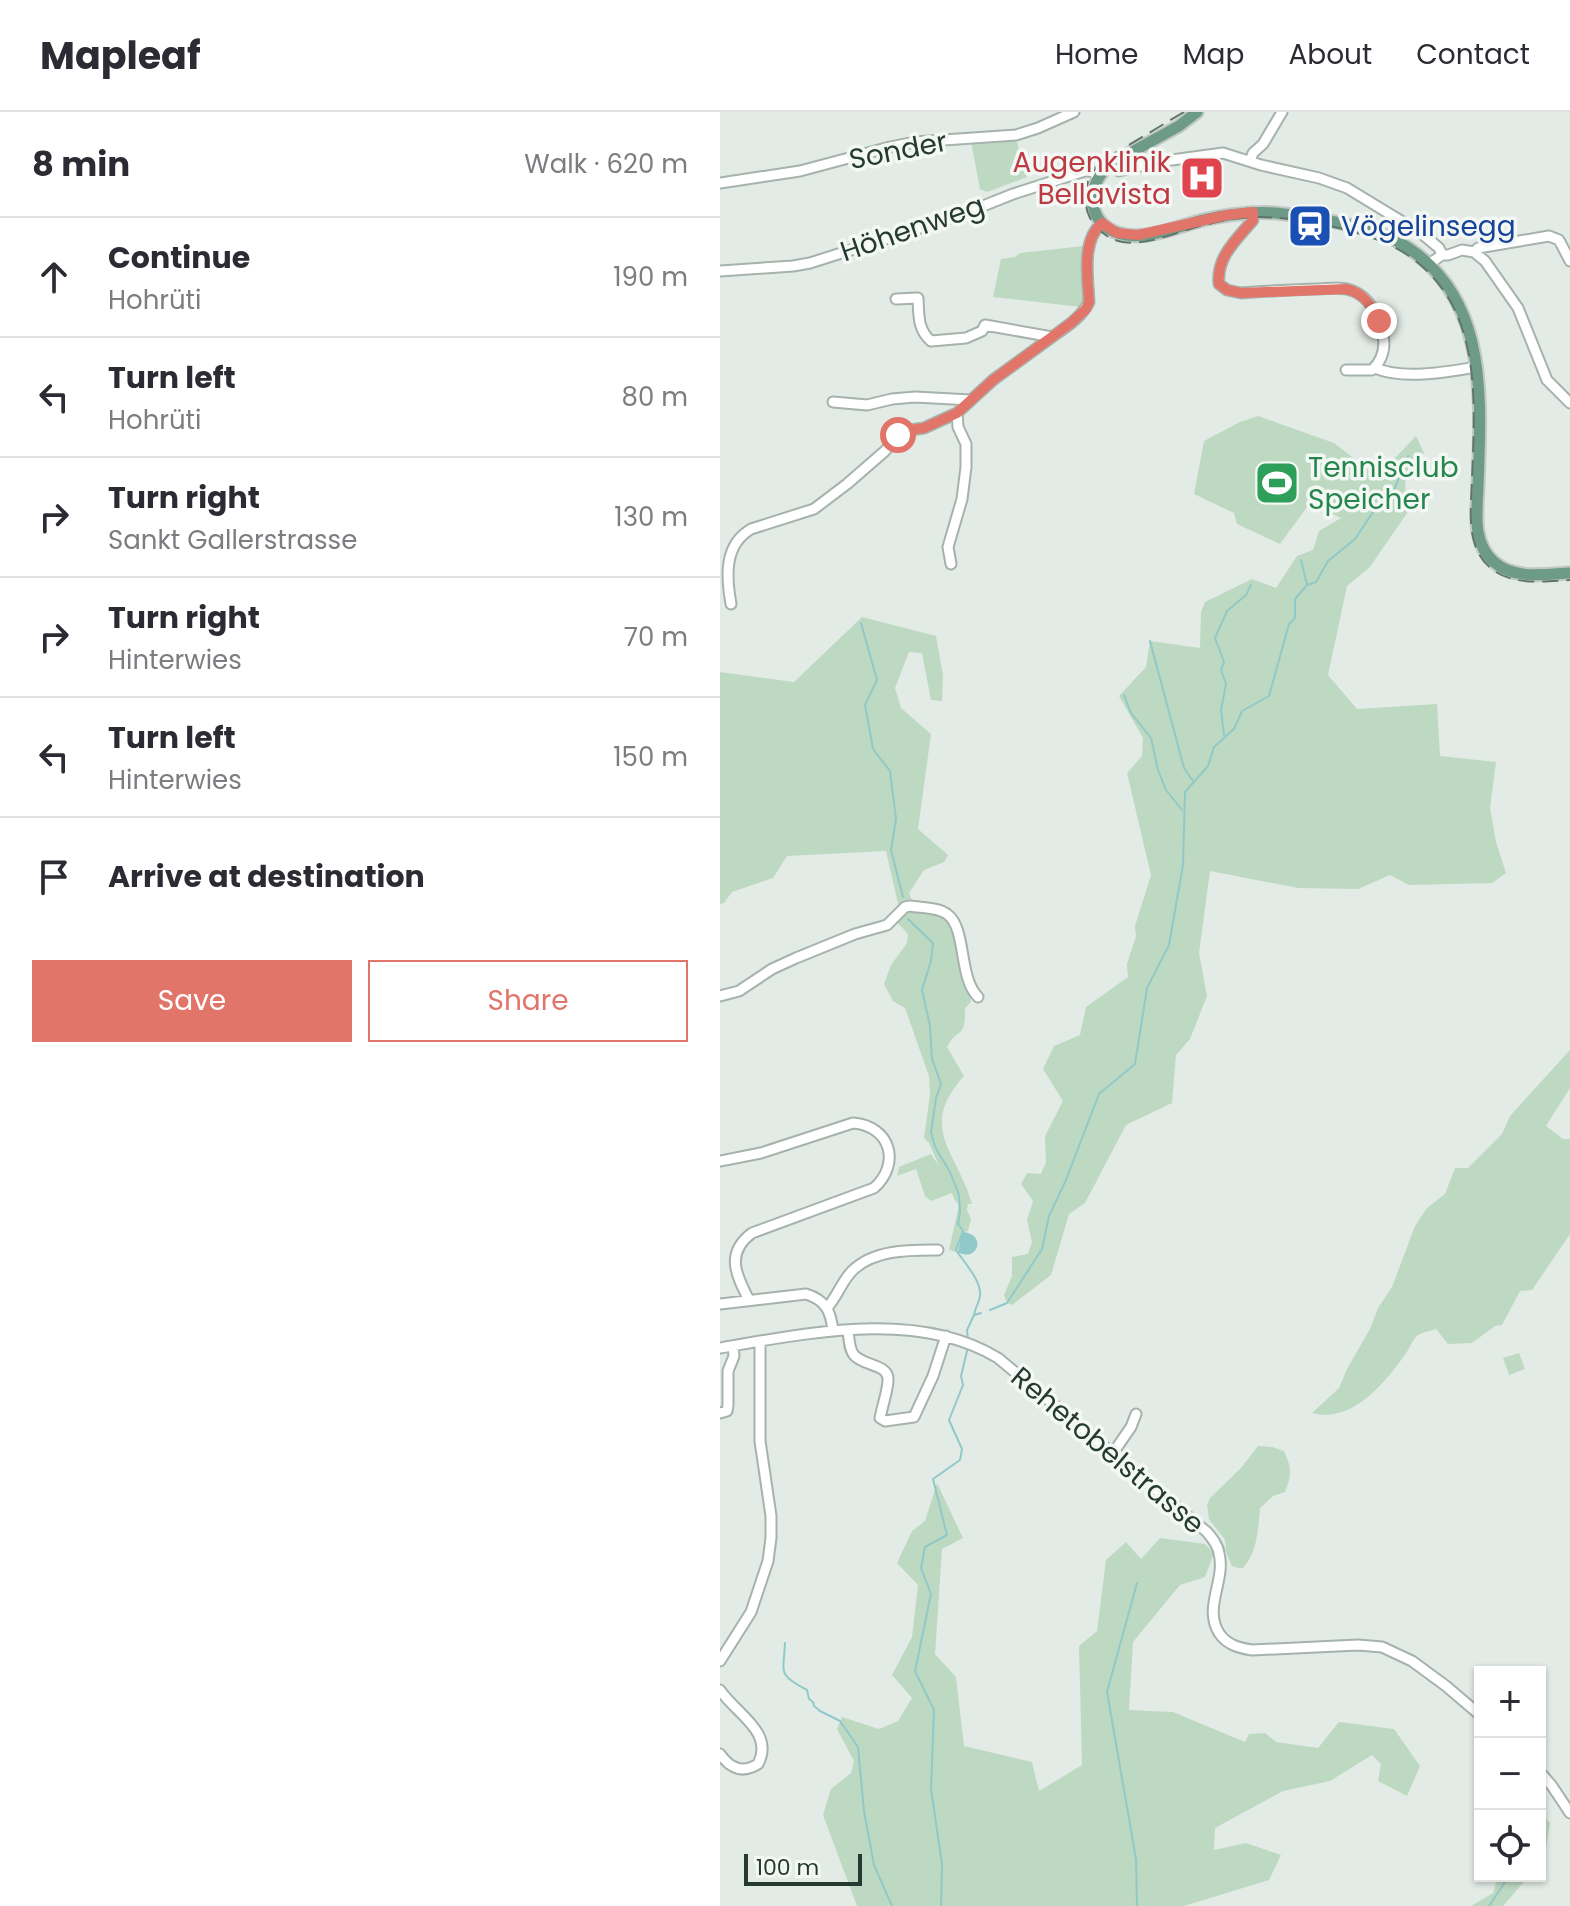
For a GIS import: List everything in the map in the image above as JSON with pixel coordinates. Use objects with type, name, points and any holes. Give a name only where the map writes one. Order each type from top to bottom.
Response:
[{"type":"main road","points":[[1197,112],[1179,126],[1112,163],[1099,175],[1093,188],[1092,201],[1102,223],[1117,233],[1138,235],[1227,215],[1253,212],[1294,214],[1378,233],[1406,246],[1429,264],[1449,288],[1471,335],[1477,367],[1480,418],[1477,524],[1483,547],[1494,561],[1511,572],[1570,573]]},
{"type":"street","name":"Sonder","points":[[720,183],[800,171],[915,142],[1016,135],[1074,112]]},
{"type":"street","points":[[1250,161],[1282,112]]},
{"type":"street","points":[[1112,163],[1119,171],[1223,153],[1319,178],[1347,188],[1421,233],[1439,248],[1442,255]]},
{"type":"street","name":"Höhenweg","points":[[720,271],[810,263],[1085,171],[1099,175]]},
{"type":"street","points":[[1253,212],[1253,220],[1223,258],[1218,273],[1219,284],[1227,290],[1241,293],[1331,288],[1353,291],[1366,299],[1379,321],[1384,344],[1383,354],[1375,368]]},
{"type":"street","points":[[731,604],[727,580],[729,563],[737,541],[744,534],[814,509],[885,451],[903,431],[924,428],[957,413],[993,380],[1086,309],[1089,302],[1089,245],[1095,229],[1102,223]]},
{"type":"street","points":[[1474,252],[1478,248],[1542,235],[1559,240],[1570,261]]},
{"type":"street","points":[[1429,264],[1442,255],[1462,250],[1474,252],[1485,261],[1518,308],[1547,380],[1570,403]]},
{"type":"street","points":[[896,299],[918,298],[920,328],[931,341],[966,338],[982,331],[985,325],[1052,337]]},
{"type":"street","points":[[1346,370],[1375,368],[1413,374],[1477,367]]},
{"type":"street","points":[[833,402],[867,405],[915,397],[971,400]]},
{"type":"street","points":[[951,564],[948,547],[962,499],[966,467],[966,444],[958,427],[957,413]]},
{"type":"street","points":[[720,996],[739,991],[772,969],[796,958],[855,934],[887,925],[905,907],[910,906],[949,915],[958,930],[970,987],[978,997]]},
{"type":"street","points":[[720,1161],[761,1153],[853,1123],[871,1127],[882,1135],[889,1152],[887,1171],[874,1188],[752,1233],[743,1240],[738,1248],[735,1271],[749,1300]]},
{"type":"street","points":[[827,1308],[852,1271],[866,1260],[908,1250],[938,1250]]},
{"type":"street","points":[[720,1304],[806,1294],[818,1299],[827,1308],[833,1331]]},
{"type":"street","name":"Rehetobelstrasse","points":[[720,1348],[833,1331],[885,1328],[928,1332],[968,1343],[998,1358],[1215,1541],[1220,1562],[1213,1616],[1217,1629],[1227,1642],[1252,1650],[1358,1645],[1382,1647],[1412,1661],[1474,1710]]},
{"type":"street","points":[[848,1330],[852,1352],[857,1358],[886,1371],[888,1375],[880,1418],[885,1421],[914,1417],[933,1376],[946,1336]]},
{"type":"street","points":[[720,1661],[751,1612],[768,1561],[771,1516],[760,1441],[760,1342]]},
{"type":"street","points":[[720,1413],[727,1411],[728,1371],[733,1346]]},
{"type":"street","points":[[1113,1453],[1136,1414]]},
{"type":"street","points":[[720,1690],[756,1731],[763,1748],[758,1764],[747,1770],[733,1767],[720,1754]]},
{"type":"street","points":[[1546,1779],[1570,1813]]},
{"type":"green space","points":[[1016,139],[1027,177],[987,192],[980,189],[971,142]]},
{"type":"green space","points":[[1083,246],[1085,296],[1081,307],[993,297],[1001,259],[1020,253]]},
{"type":"green space","points":[[1258,416],[1334,443],[1369,470],[1396,457],[1416,436],[1424,453],[1405,483],[1407,513],[1370,567],[1347,586],[1328,675],[1357,709],[1437,704],[1440,756],[1496,762],[1490,808],[1506,873],[1492,883],[1409,885],[1390,875],[1358,889],[1298,888],[1210,871],[1199,953],[1207,996],[1190,1039],[1176,1055],[1172,1103],[1126,1125],[1085,1203],[1069,1214],[1051,1275],[1012,1305],[1007,1303],[1004,1295],[1012,1276],[1012,1257],[1028,1254],[1032,1242],[1027,1220],[1033,1201],[1021,1184],[1027,1173],[1041,1174],[1046,1162],[1045,1136],[1063,1101],[1043,1069],[1054,1046],[1080,1035],[1086,1007],[1128,977],[1127,964],[1136,936],[1135,926],[1151,875],[1127,773],[1142,756],[1143,738],[1119,696],[1146,667],[1150,641],[1200,648],[1201,612],[1205,602],[1252,579],[1276,588],[1297,556],[1313,550],[1319,531],[1341,518],[1310,503],[1280,544],[1237,524],[1234,513],[1194,494],[1204,441]]},
{"type":"green space","points":[[862,617],[936,636],[943,675],[942,701],[931,700],[922,653],[909,652],[895,688],[901,708],[931,734],[918,829],[948,855],[944,862],[924,870],[909,893],[913,903],[899,908],[886,851],[787,856],[773,878],[732,892],[720,904],[720,672],[794,682]]},
{"type":"green space","points":[[912,909],[937,912],[952,922],[970,994],[971,1002],[965,1008],[963,1029],[947,1047],[964,1076],[950,1094],[943,1110],[942,1125],[950,1154],[972,1204],[968,1204],[967,1210],[971,1219],[968,1231],[961,1236],[957,1252],[949,1250],[959,1205],[952,1193],[931,1201],[925,1196],[916,1169],[897,1176],[899,1167],[931,1154],[939,1166],[924,1138],[930,1094],[929,1076],[905,1008],[893,1001],[884,984],[891,965],[907,943],[908,934],[896,921]]},
{"type":"green space","points":[[1570,1050],[1570,1088],[1546,1126],[1563,1139],[1570,1139],[1570,1234],[1532,1290],[1520,1291],[1502,1325],[1495,1326],[1472,1343],[1448,1344],[1436,1329],[1420,1334],[1387,1378],[1365,1399],[1340,1413],[1312,1413],[1339,1388],[1378,1308],[1392,1287],[1415,1226],[1427,1208],[1445,1194],[1455,1168],[1468,1168],[1502,1134],[1510,1116]]},
{"type":"green space","points":[[1519,1353],[1525,1369],[1509,1375],[1503,1358]]},
{"type":"green space","points":[[1258,1446],[1284,1451],[1290,1476],[1285,1492],[1273,1496],[1260,1508],[1254,1547],[1243,1568],[1238,1568],[1232,1566],[1225,1540],[1209,1519],[1207,1505]]},
{"type":"green space","points":[[937,1483],[963,1538],[942,1549],[935,1654],[956,1677],[964,1746],[1032,1762],[1039,1791],[1082,1765],[1079,1646],[1097,1631],[1106,1560],[1126,1542],[1141,1559],[1160,1538],[1205,1544],[1214,1553],[1205,1577],[1180,1585],[1133,1642],[1129,1710],[1173,1712],[1245,1742],[1249,1734],[1265,1733],[1276,1742],[1318,1748],[1339,1722],[1394,1729],[1420,1766],[1407,1796],[1378,1781],[1381,1764],[1372,1755],[1330,1781],[1283,1791],[1215,1828],[1214,1850],[1246,1843],[1281,1855],[1269,1880],[1184,1906],[857,1906],[823,1815],[831,1789],[851,1773],[854,1761],[837,1729],[842,1717],[879,1729],[898,1721],[912,1698],[892,1675],[912,1637],[918,1585],[897,1563],[912,1531],[925,1521]]},
{"type":"green space","points":[[1546,1818],[1550,1823],[1546,1848]]},
{"type":"green space","points":[[1496,1882],[1524,1882],[1503,1906],[1471,1906],[1493,1893]]},
{"type":"water","points":[[964,1232],[976,1238],[977,1248],[970,1254],[958,1252]]},
{"type":"waterway","points":[[990,1310],[1007,1303],[1042,1249],[1049,1216],[1099,1094],[1135,1064],[1147,988],[1169,945],[1183,865],[1185,792],[1208,766],[1214,747],[1234,729],[1242,711],[1269,696],[1289,624],[1295,618],[1295,599],[1307,585],[1316,582],[1328,561],[1355,539],[1377,506],[1394,490],[1408,456]]},
{"type":"waterway","points":[[1301,560],[1307,585]]},
{"type":"waterway","points":[[1224,735],[1221,710],[1226,684],[1221,670],[1224,662],[1215,638],[1227,611],[1246,595],[1251,585]]},
{"type":"waterway","points":[[861,623],[877,680],[865,705],[873,749],[890,771],[896,819],[891,850],[903,897]]},
{"type":"waterway","points":[[1150,641],[1184,768],[1193,781]]},
{"type":"waterway","points":[[1124,695],[1131,713],[1151,738],[1166,790],[1182,810]]},
{"type":"waterway","points":[[908,919],[933,943],[922,990],[930,1026],[932,1059],[941,1084],[931,1132],[935,1147],[959,1195],[958,1224],[963,1231],[956,1250],[980,1290],[974,1315]]},
{"type":"waterway","points":[[968,1341],[967,1330],[974,1315],[981,1313]]},
{"type":"waterway","points":[[941,1906],[942,1864],[931,1789],[934,1710],[915,1671],[931,1594],[921,1568],[925,1547],[947,1535],[933,1479],[960,1460],[962,1449],[949,1420],[963,1385],[961,1376],[968,1347]]},
{"type":"waterway","points":[[1137,1583],[1107,1692],[1136,1859],[1137,1906]]},
{"type":"waterway","points":[[785,1643],[783,1666],[786,1676],[807,1690],[814,1706],[840,1721],[858,1747],[864,1811],[874,1865],[892,1906]]},
{"type":"waterway","points":[[1489,1906],[1505,1882]]},
{"type":"railway","points":[[1184,112],[1111,155],[1093,172],[1085,198],[1087,212],[1096,227],[1113,239],[1132,243],[1227,220],[1271,217],[1354,232],[1406,254],[1431,275],[1449,299],[1462,327],[1473,386],[1471,517],[1478,552],[1493,570],[1511,578],[1570,580]]},
{"type":"place","name":"Augenklinik Bellavista","points":[[1202,178]]},
{"type":"place","name":"Vögelinsegg","points":[[1310,226]]},
{"type":"place","name":"Tennisclub Speicher","points":[[1277,483]]},
{"type":"route","points":[[898,435],[903,431],[924,428],[957,413],[993,380],[1086,309],[1089,302],[1089,245],[1095,229],[1102,223],[1117,233],[1130,236],[1253,212],[1253,220],[1223,258],[1218,273],[1219,284],[1227,290],[1241,293],[1346,289],[1366,299],[1379,321]]}]
